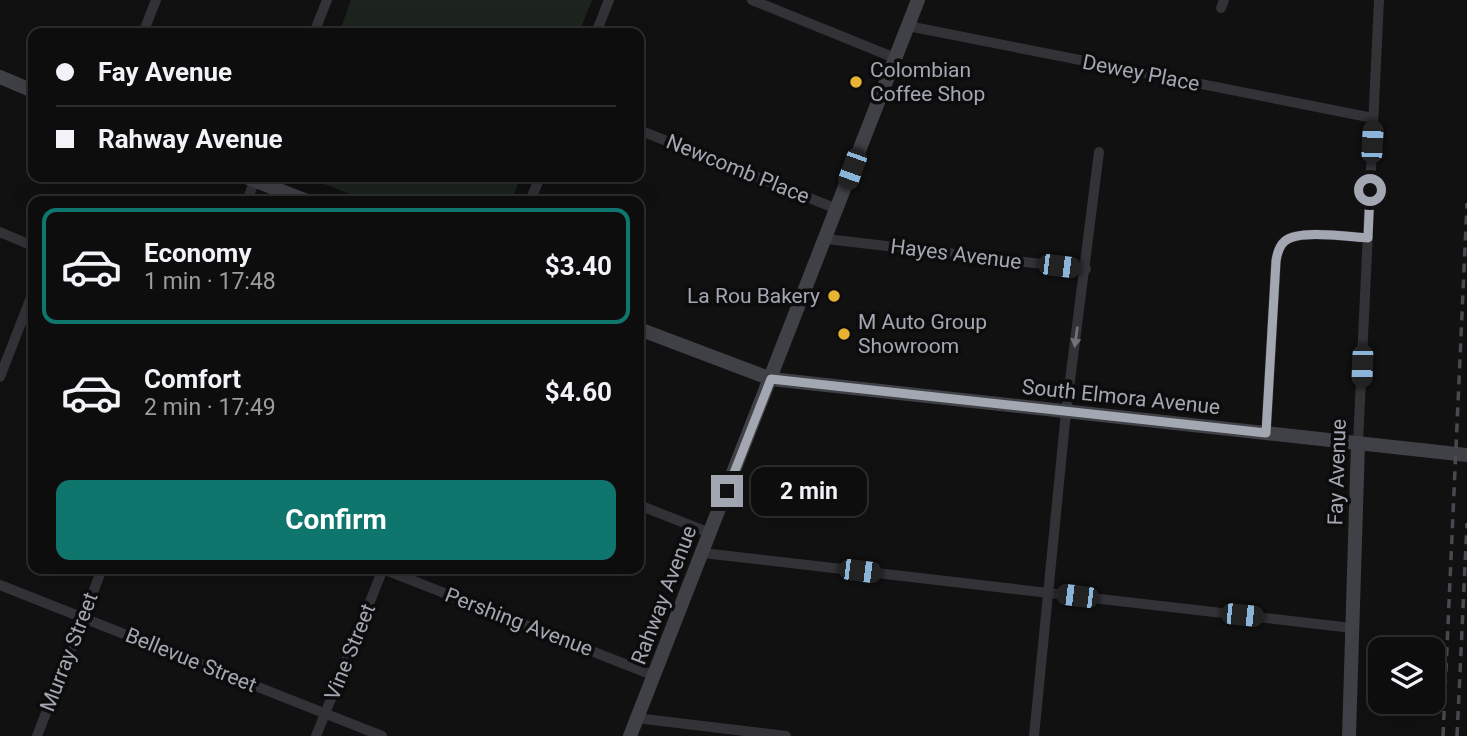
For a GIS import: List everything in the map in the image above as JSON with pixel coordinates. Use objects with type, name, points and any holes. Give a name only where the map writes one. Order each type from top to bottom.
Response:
[{"type":"main road","name":"Rahway Avenue","points":[[630,736],[918,0]]},
{"type":"main road","points":[[0,77],[28,89]]},
{"type":"main road","points":[[262,182],[295,196]]},
{"type":"main road","name":"South Elmora Avenue","points":[[644,331],[771,379],[1467,455]]},
{"type":"main road","name":"Fay Avenue","points":[[1349,736],[1359,443]]},
{"type":"street","points":[[145,28],[156,0]]},
{"type":"street","points":[[316,28],[327,0]]},
{"type":"street","points":[[598,28],[609,0]]},
{"type":"street","points":[[752,0],[895,58]]},
{"type":"street","name":"Fay Avenue","points":[[1359,443],[1379,0]]},
{"type":"street","name":"Dewey Place","points":[[908,26],[1373,118]]},
{"type":"street","name":"Newcomb Place","points":[[644,132],[837,209]]},
{"type":"street","points":[[1034,736],[1066,412],[1099,152]]},
{"type":"street","points":[[0,232],[28,244]]},
{"type":"street","points":[[1266,433],[1279,248],[1285,240],[1306,234],[1368,238]]},
{"type":"street","name":"Hayes Avenue","points":[[826,239],[1086,270]]},
{"type":"street","points":[[0,377],[28,305]]},
{"type":"street","points":[[644,507],[710,533]]},
{"type":"street","points":[[703,553],[1352,628]]},
{"type":"street","name":"Murray Street","points":[[37,736],[100,574]]},
{"type":"street","name":"Vine Street","points":[[316,736],[381,574]]},
{"type":"street","name":"Pershing Avenue","points":[[396,574],[655,676]]},
{"type":"street","name":"Bellevue Street","points":[[0,585],[382,736]]},
{"type":"street","points":[[636,718],[786,736]]},
{"type":"shaded area","points":[[351,0],[592,0],[581,28],[341,28]]},
{"type":"shaded area","points":[[319,182],[519,182],[513,196],[355,196]]},
{"type":"railway","points":[[1443,736],[1467,203]]},
{"type":"railway","points":[[1457,736],[1467,523]]},
{"type":"place","name":"Colombian Coffee Shop","points":[[856,82]]},
{"type":"place","name":"La Rou Bakery","points":[[834,296]]},
{"type":"place","name":"M Auto Group Showroom","points":[[844,334]]},
{"type":"route","points":[[727,491],[771,379],[1266,433],[1279,248],[1285,240],[1306,234],[1368,238],[1370,190]]}]
